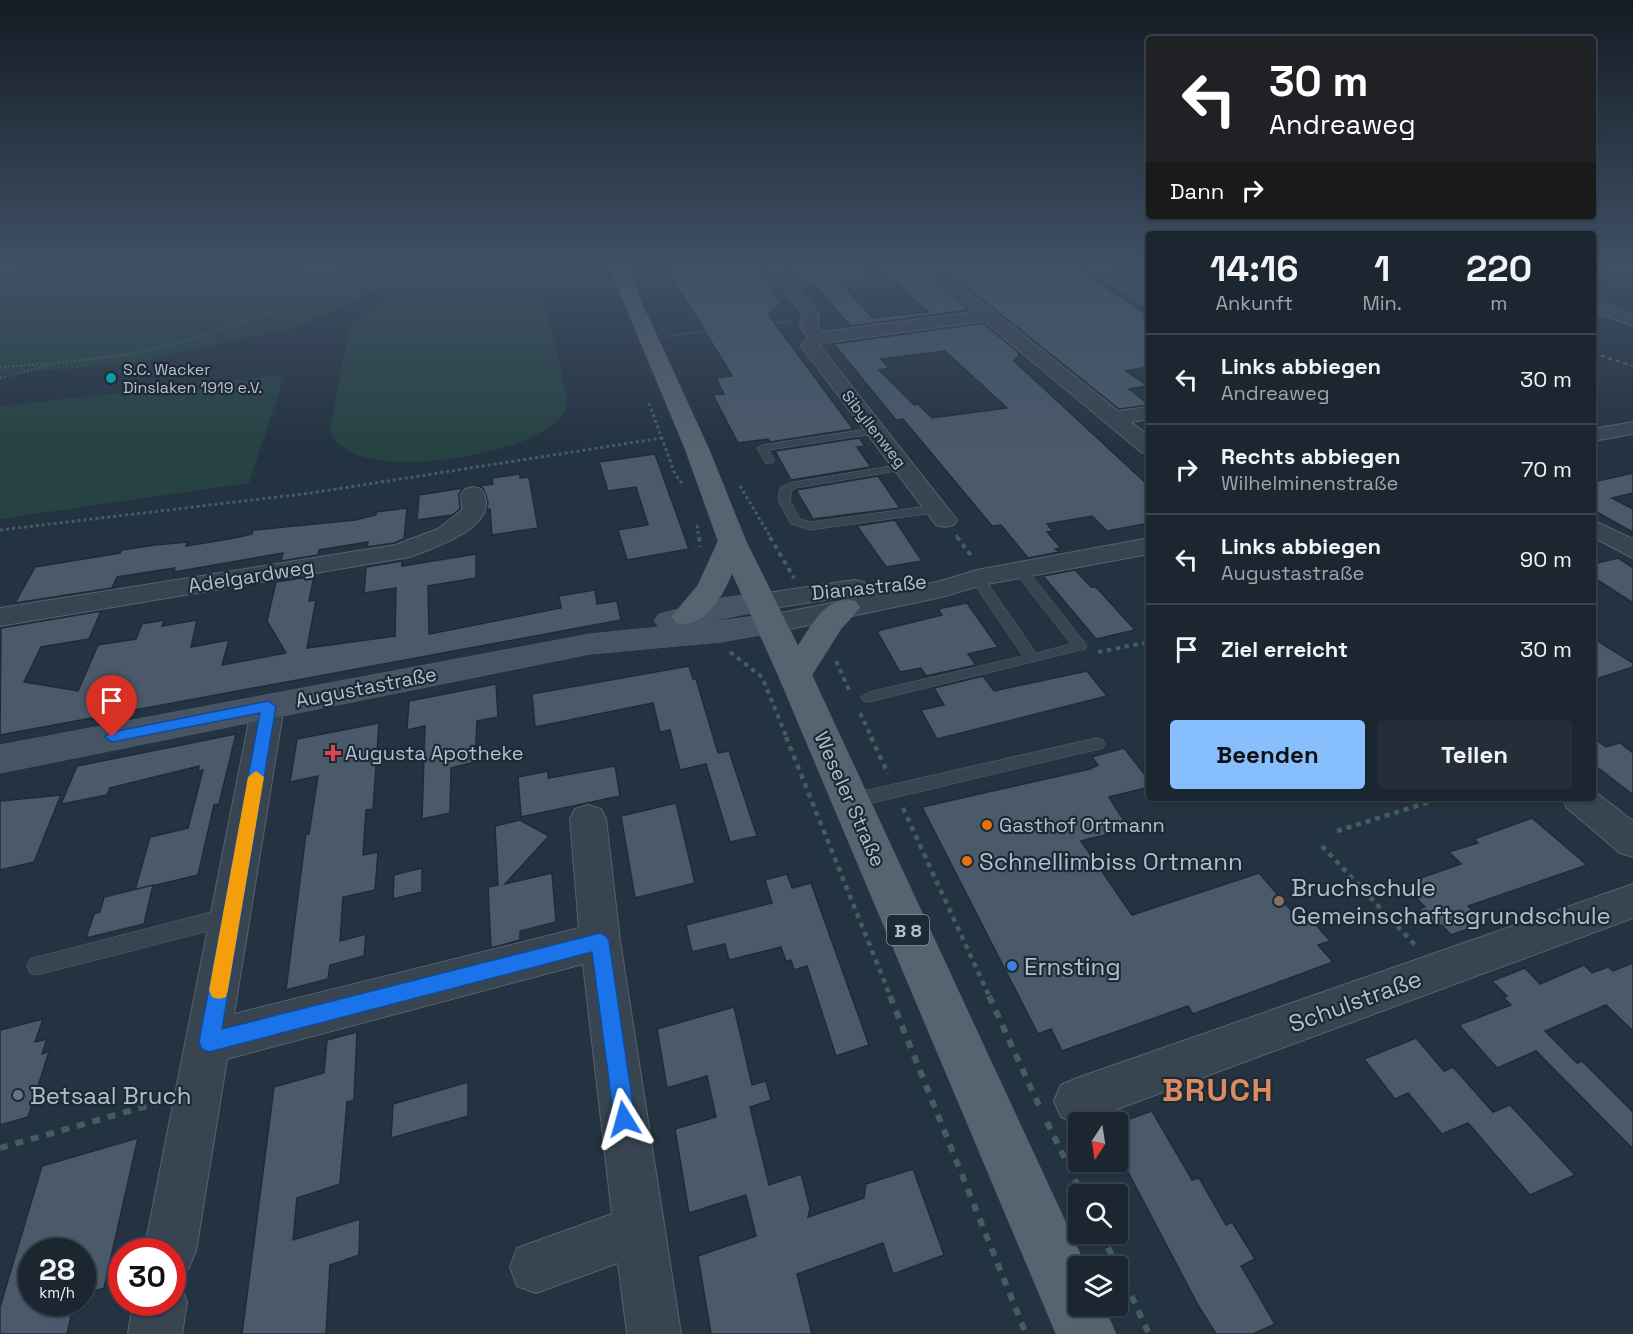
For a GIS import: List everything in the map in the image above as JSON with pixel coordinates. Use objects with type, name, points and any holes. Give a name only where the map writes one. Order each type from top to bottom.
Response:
[{"type":"main road","name":"Weseler Straße","points":[[643,326],[691,434],[732,541],[795,675],[873,796],[1086,1334]]},
{"type":"main road","points":[[687,616],[711,588],[732,541]]},
{"type":"main road","name":"Augustastraße","points":[[0,759],[590,644],[723,607],[766,613]]},
{"type":"main road","points":[[795,675],[819,638],[845,608]]},
{"type":"main road","name":"Augustastraße","points":[[590,644],[721,632],[766,613]]},
{"type":"street","points":[[814,328],[837,326]]},
{"type":"street","points":[[1002,326],[1146,445]]},
{"type":"street","name":"Sibyllenweg","points":[[814,328],[810,346],[941,514]]},
{"type":"street","points":[[1114,418],[1146,413]]},
{"type":"street","points":[[1596,433],[1633,428]]},
{"type":"street","name":"Adelgardweg","points":[[0,617],[401,552],[447,534],[474,512],[473,494]]},
{"type":"street","points":[[1596,528],[1629,544]]},
{"type":"street","points":[[1596,548],[1629,544]]},
{"type":"street","name":"Dianastraße","points":[[766,613],[808,593],[934,580],[977,578],[1146,547]]},
{"type":"street","name":"Dianastraße","points":[[766,613],[845,608],[942,589],[977,578]]},
{"type":"street","points":[[172,1238],[268,706]]},
{"type":"street","points":[[1583,801],[1633,843]]},
{"type":"street","points":[[588,819],[600,941],[654,1334]]},
{"type":"street","name":"Schulstraße","points":[[1077,1101],[1633,901]]},
{"type":"street","points":[[209,1042],[600,941]]},
{"type":"street","points":[[536,1267],[639,1230]]},
{"type":"street","points":[[155,1334],[158,1316]]},
{"type":"lane","points":[[769,461],[762,448],[876,431]]},
{"type":"lane","points":[[904,467],[793,485],[786,488],[784,501],[795,521],[810,526],[941,514]]},
{"type":"lane","points":[[861,698],[1080,646],[1021,571]]},
{"type":"lane","points":[[977,578],[1032,659]]},
{"type":"lane","points":[[873,796],[1097,744]]},
{"type":"lane","points":[[37,966],[232,916]]},
{"type":"path","points":[[0,367],[134,354],[232,326]]},
{"type":"path","points":[[663,337],[814,328]]},
{"type":"path","points":[[0,378],[58,363]]},
{"type":"path","points":[[646,394],[675,474],[686,490]]},
{"type":"path","points":[[0,530],[311,493],[691,434]]},
{"type":"path","points":[[734,477],[794,578],[808,593]]},
{"type":"path","points":[[941,514],[975,560],[977,578]]},
{"type":"path","points":[[697,521],[700,553],[696,585],[711,588]]},
{"type":"path","points":[[721,632],[730,652],[762,677],[1026,1334]]},
{"type":"path","points":[[819,638],[828,644],[861,698]]},
{"type":"path","points":[[1080,646],[1099,653],[1146,643]]},
{"type":"path","points":[[858,710],[873,796],[1077,1184]]},
{"type":"path","points":[[1337,831],[1432,801]]},
{"type":"path","points":[[1322,846],[1440,970]]},
{"type":"path","points":[[0,1148],[199,1091]]},
{"type":"path","points":[[1128,1290],[1149,1334]]},
{"type":"green space","points":[[0,326],[299,326],[128,364],[0,374]]},
{"type":"green space","points":[[550,326],[568,401],[557,422],[536,435],[481,453],[416,462],[386,461],[360,456],[341,446],[330,431],[349,328]]},
{"type":"green space","points":[[285,375],[249,483],[0,519],[0,406]]},
{"type":"building","points":[[702,326],[777,326],[853,429],[770,442],[768,439],[738,443],[713,395],[724,394],[716,378],[732,376]]},
{"type":"building","points":[[960,326],[987,326],[1020,354],[1014,361],[1146,483],[1146,524],[1107,531],[1092,516],[1047,524],[1053,531],[1047,532],[1061,548],[1055,549],[1059,552],[1028,558],[1001,525],[992,526],[903,419],[896,420],[834,344]],"holes":[[[945,351],[1007,408],[932,418],[918,404],[914,405],[879,370],[889,368],[881,359]]]},
{"type":"building","points":[[1016,326],[1146,326],[1146,368],[1126,371],[1146,385],[1129,389],[1146,403],[1146,405],[1119,409]]},
{"type":"building","points":[[859,438],[865,446],[857,447],[871,467],[791,480],[775,451]]},
{"type":"building","points":[[655,454],[689,549],[627,560],[618,530],[648,525],[636,487],[608,491],[599,462]]},
{"type":"building","points":[[1633,473],[1633,493],[1612,498],[1633,509],[1633,532],[1596,512],[1596,481]]},
{"type":"building","points":[[520,474],[520,478],[529,477],[538,528],[492,535],[490,509],[487,510],[488,501],[483,488],[478,486],[493,484],[492,478]]},
{"type":"building","points":[[878,476],[900,508],[813,519],[796,490]]},
{"type":"building","points":[[463,488],[459,494],[460,509],[452,515],[417,520],[419,495]]},
{"type":"building","points":[[407,508],[404,539],[394,543],[367,547],[368,542],[319,550],[318,555],[281,561],[283,553],[174,572],[175,568],[117,577],[112,588],[15,603],[35,567],[155,545],[187,542],[186,546],[229,539],[252,534],[253,530],[355,520],[376,515],[376,512]]},
{"type":"building","points":[[895,520],[922,561],[886,567],[857,526]]},
{"type":"building","points":[[476,554],[476,578],[428,586],[429,634],[561,608],[559,596],[595,590],[597,604],[617,601],[621,620],[0,735],[1,628],[101,611],[89,639],[41,647],[24,682],[78,691],[98,645],[136,639],[142,624],[164,620],[162,626],[197,620],[191,647],[229,640],[222,665],[286,653],[267,621],[276,582],[314,576],[309,601],[316,600],[307,648],[395,636],[396,588],[364,593],[366,567],[402,561],[402,566]]},
{"type":"building","points":[[1618,558],[1633,568],[1633,603],[1596,579],[1596,563]]},
{"type":"building","points":[[1075,570],[1091,587],[1096,587],[1135,630],[1096,639],[1043,576]]},
{"type":"building","points":[[967,603],[998,647],[968,654],[976,665],[926,676],[921,668],[900,672],[877,631],[942,615],[938,609]]},
{"type":"building","points":[[1596,640],[1633,663],[1633,667],[1596,679]]},
{"type":"building","points":[[689,666],[693,679],[696,679],[718,753],[729,751],[757,836],[730,842],[706,764],[680,770],[670,730],[660,732],[653,703],[535,727],[532,694]]},
{"type":"building","points":[[1087,671],[1107,696],[937,739],[921,710],[944,705],[934,688],[983,676],[994,691]]},
{"type":"building","points":[[496,684],[498,717],[477,721],[475,762],[451,768],[450,813],[422,819],[425,726],[407,730],[409,701]]},
{"type":"building","points":[[379,723],[373,809],[366,810],[363,855],[378,852],[375,890],[343,897],[340,941],[366,934],[364,956],[330,965],[328,979],[286,990],[306,834],[309,834],[318,776],[290,782],[297,739]]},
{"type":"building","points":[[236,734],[219,804],[214,805],[198,875],[135,890],[150,837],[188,828],[203,770],[198,771],[199,766],[110,788],[107,795],[61,804],[77,766]]},
{"type":"building","points":[[1596,740],[1606,747],[1620,743],[1633,753],[1633,795],[1596,766]]},
{"type":"building","points":[[1124,748],[1146,776],[1146,788],[1109,797],[1129,829],[1081,841],[1132,915],[1259,873],[1295,915],[1305,912],[1330,941],[1318,945],[1333,962],[1193,1014],[1188,1006],[1062,1051],[1051,1029],[1038,1034],[922,807],[1090,769],[1098,765],[1092,757]]},
{"type":"building","points":[[615,766],[620,796],[521,817],[518,777],[548,771],[548,778]]},
{"type":"building","points":[[61,795],[34,862],[0,870],[0,801]]},
{"type":"building","points":[[676,803],[695,883],[635,898],[621,816]]},
{"type":"building","points":[[1532,818],[1587,865],[1468,906],[1485,923],[1451,935],[1442,925],[1436,927],[1419,909],[1425,907],[1415,897],[1428,892],[1415,880],[1461,864],[1449,852],[1478,843],[1474,839]]},
{"type":"building","points":[[520,820],[549,836],[505,884],[552,873],[556,922],[520,931],[520,940],[491,948],[488,887],[498,885],[495,826]]},
{"type":"building","points":[[422,868],[422,892],[393,899],[394,875]]},
{"type":"building","points":[[787,874],[792,888],[811,883],[869,1045],[836,1056],[807,966],[794,970],[791,960],[786,961],[781,947],[729,960],[725,944],[692,952],[686,925],[772,903],[765,880]]},
{"type":"building","points":[[153,885],[144,924],[86,938],[94,914],[100,912],[104,897]]},
{"type":"building","points":[[1633,963],[1633,1031],[1606,1005],[1545,1031],[1577,1063],[1582,1061],[1633,1112],[1633,1149],[1536,1051],[1497,1068],[1459,1025],[1511,1005],[1503,997],[1507,996],[1492,981],[1525,968],[1540,984],[1584,965],[1592,973],[1608,967],[1613,971]]},
{"type":"building","points":[[734,1007],[752,1085],[766,1081],[771,1100],[750,1107],[769,1185],[801,1174],[810,1208],[808,1217],[864,1198],[866,1184],[913,1169],[944,1255],[893,1274],[883,1243],[797,1274],[812,1334],[711,1334],[698,1256],[756,1236],[746,1195],[689,1213],[675,1129],[716,1117],[707,1076],[667,1088],[657,1029]]},
{"type":"building","name":"Betsaal Bruch","points":[[43,1019],[35,1042],[47,1039],[42,1054],[49,1052],[28,1117],[0,1125],[0,1030]]},
{"type":"building","points":[[357,1032],[354,1100],[347,1102],[340,1184],[297,1198],[293,1240],[360,1219],[359,1255],[330,1265],[326,1334],[242,1334],[274,1087],[324,1073],[327,1040]]},
{"type":"building","points":[[1416,1038],[1444,1071],[1453,1067],[1493,1112],[1510,1105],[1575,1175],[1530,1195],[1468,1123],[1442,1134],[1408,1093],[1395,1099],[1364,1059]]},
{"type":"building","points":[[468,1082],[468,1116],[391,1138],[393,1104]]},
{"type":"building","points":[[1152,1111],[1192,1180],[1199,1178],[1226,1225],[1232,1222],[1255,1259],[1241,1266],[1275,1324],[1253,1334],[1216,1334],[1198,1305],[1128,1172],[1128,1119]]},
{"type":"building","points":[[138,1138],[115,1238],[108,1238],[108,1270],[104,1288],[96,1291],[96,1238],[21,1238],[42,1166]]},
{"type":"building","points":[[18,1247],[18,1316],[71,1316],[67,1334],[0,1334],[0,1307]]},
{"type":"railway","points":[[1596,354],[1633,366]]},
{"type":"slow traffic","points":[[219,990],[256,777]]},
{"type":"place","name":"S.C. Wacker Dinslaken 1919 e.V.","points":[[111,378]]},
{"type":"place","name":"Augusta Apotheke","points":[[333,753]]},
{"type":"place","name":"Gasthof Ortmann","points":[[987,825]]},
{"type":"place","name":"Schnellimbiss Ortmann","points":[[967,861]]},
{"type":"place","name":"Bruchschule Gemeinschaftsgrundschule","points":[[1279,901]]},
{"type":"place","name":"Ernsting","points":[[1012,966]]},
{"type":"place","name":"Betsaal Bruch","points":[[18,1095]]},
{"type":"district","name":"BRUCH","points":[[1218,1090]]},
{"type":"route","points":[[112,737],[268,706],[209,1042],[600,941],[624,1119]]}]
